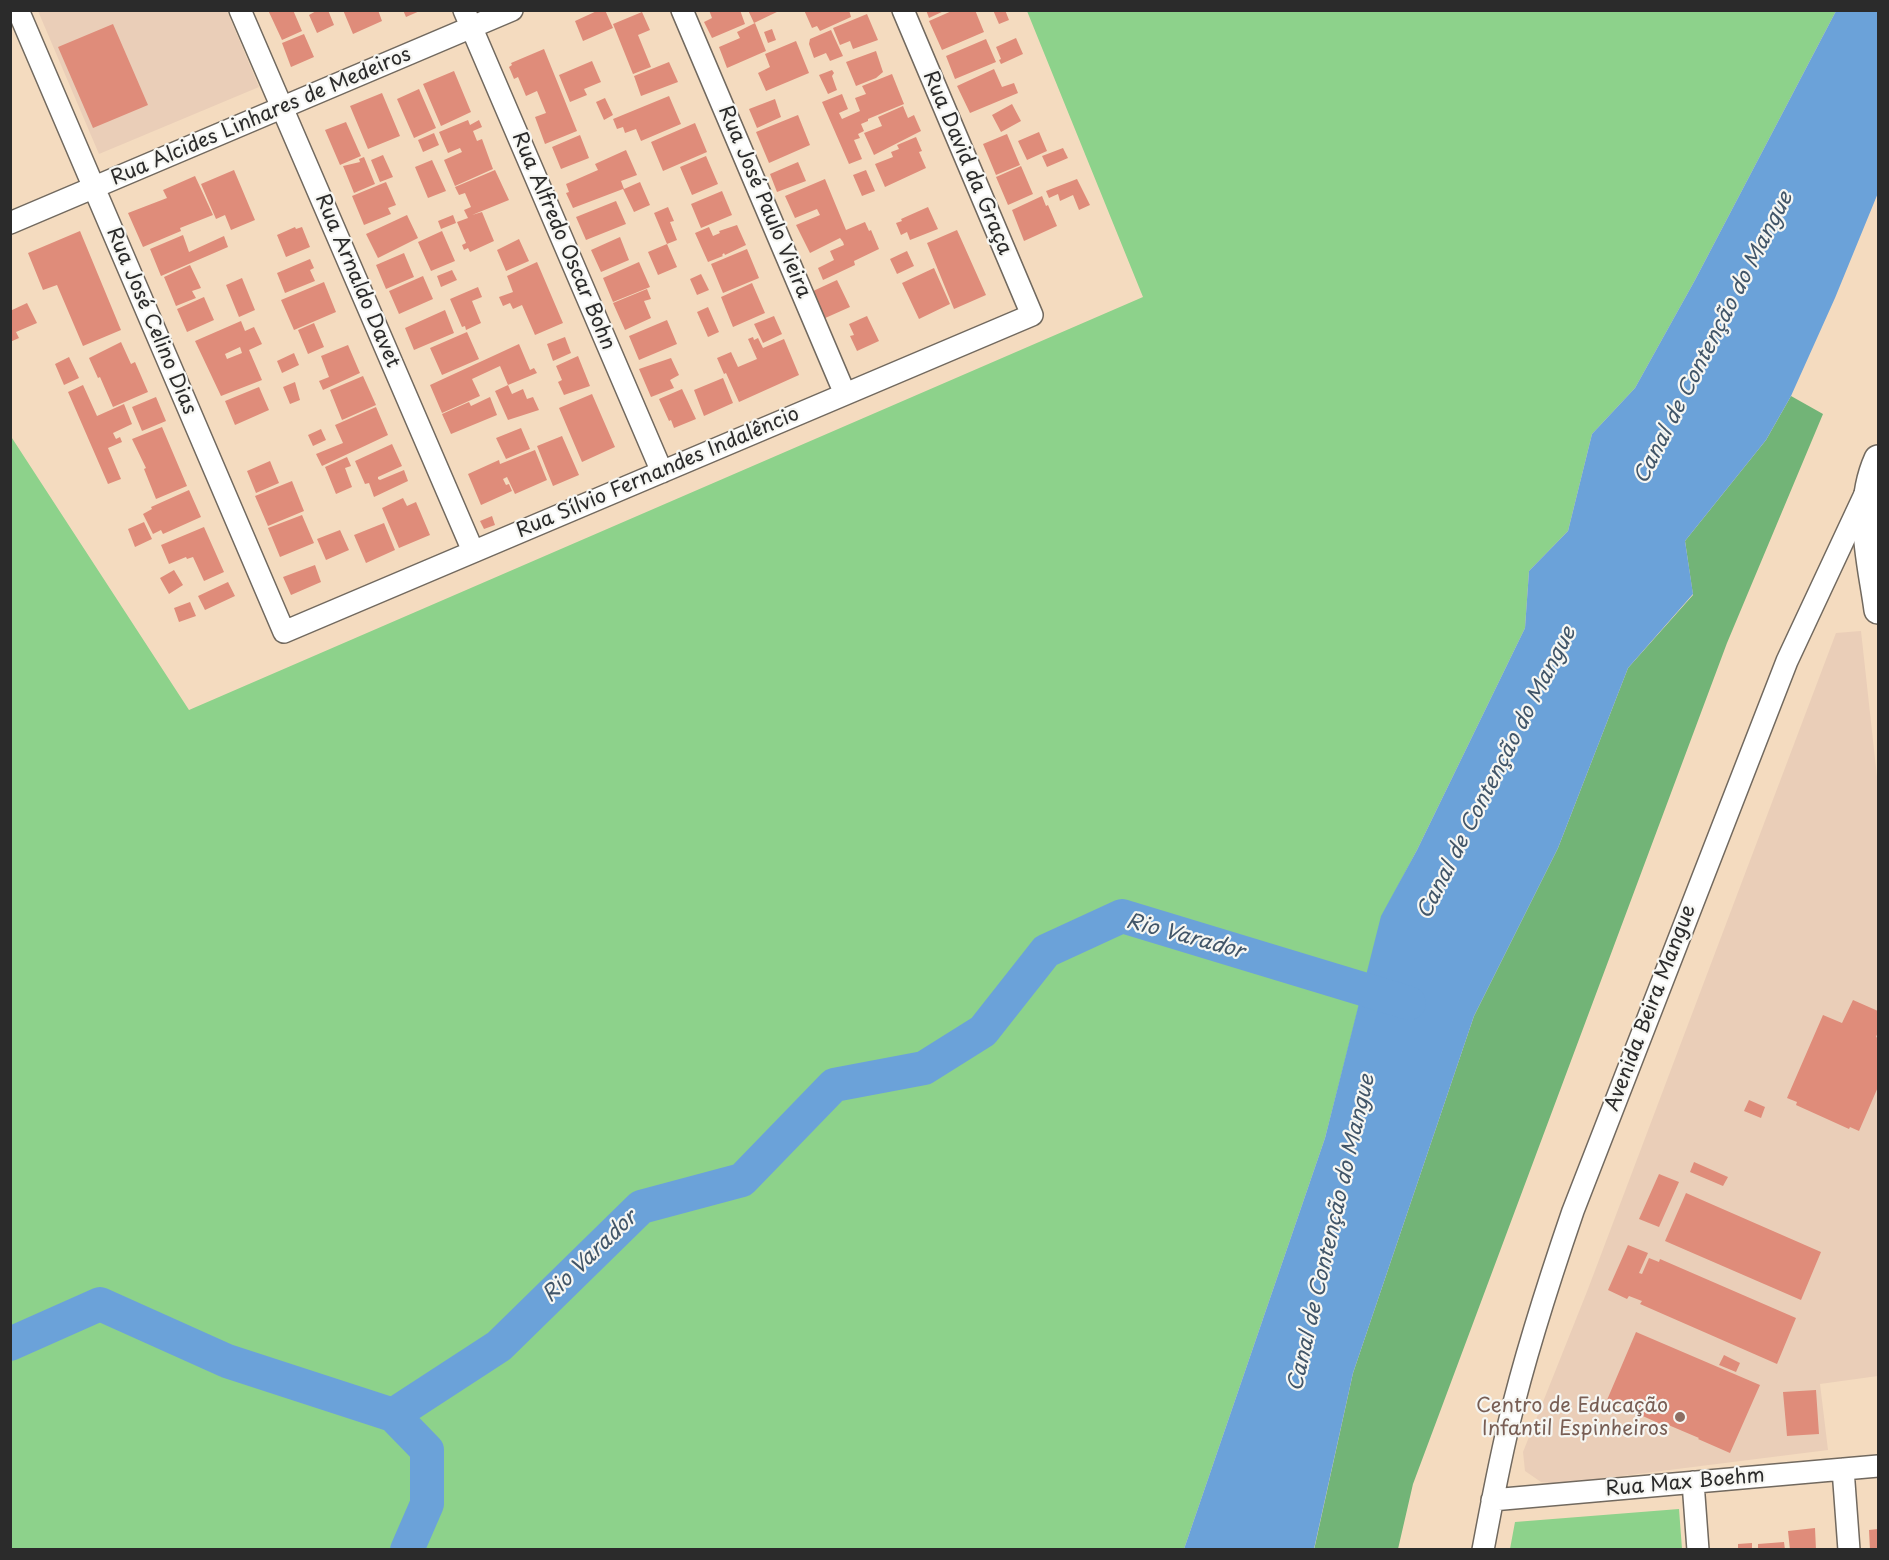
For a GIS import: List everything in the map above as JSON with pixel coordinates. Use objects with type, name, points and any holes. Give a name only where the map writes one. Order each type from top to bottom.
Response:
[{"type":"street","name":"Rua José Celino Dias","points":[[18,10],[284,632]]},
{"type":"street","name":"Rua Arnaldo Davet","points":[[240,10],[473,551]]},
{"type":"street","name":"Rua Alcides Linhares de Medeiros","points":[[10,223],[282,108],[468,19],[512,10]]},
{"type":"street","name":"Rua José Paulo Vieira","points":[[682,10],[845,394]]},
{"type":"street","name":"Rua David da Graça","points":[[903,10],[1032,315]]},
{"type":"street","name":"Rua Alfredo Oscar Bohn","points":[[468,19],[662,472]]},
{"type":"street","name":"Rua Sílvio Fernandes Indalêncio","points":[[284,632],[1032,315]]},
{"type":"street","points":[[1874,471],[1866,504],[1866,527],[1878,610]]},
{"type":"street","name":"Avenida Beira Mangue","points":[[1483,1550],[1508,1424],[1545,1293],[1573,1211],[1787,662],[1874,471]]},
{"type":"street","name":"Rua Max Boehm","points":[[1492,1500],[1878,1466]]},
{"type":"street","points":[[1843,1469],[1848,1550]]},
{"type":"street","points":[[1693,1482],[1698,1550]]},
{"type":"shaded area","points":[[38,11],[227,11],[259,87],[99,154]]},
{"type":"shaded area","points":[[1861,631],[1878,786],[1878,1376],[1820,1384],[1828,1450],[1558,1484],[1541,1482],[1525,1471],[1523,1452],[1588,1289],[1836,633]]},
{"type":"green space","points":[[1027,11],[1836,11],[1695,280],[1635,388],[1592,434],[1568,531],[1529,571],[1525,628],[1417,850],[1382,916],[1325,1138],[1184,1549],[11,1549],[10,435],[189,710],[1143,297]]},
{"type":"green space","points":[[1791,396],[1823,414],[1727,643],[1413,1484],[1398,1549],[1314,1550],[1353,1373],[1474,1016],[1558,848],[1628,668],[1693,595],[1685,541],[1766,440]]},
{"type":"green space","points":[[1679,1509],[1682,1549],[1510,1549],[1515,1522]]},
{"type":"water","name":"Canal de Contenção do Mangue","points":[[1836,11],[1878,11],[1878,193],[1835,298],[1791,396],[1766,440],[1685,541],[1693,594],[1628,668],[1558,848],[1474,1016],[1353,1373],[1314,1549],[1184,1549],[1325,1138],[1381,916],[1417,850],[1525,628],[1529,571],[1568,531],[1592,434],[1635,388],[1695,280]]},
{"type":"building","points":[[268,10],[293,10],[302,31],[282,40]]},
{"type":"building","points":[[318,10],[328,10],[334,25],[317,33],[309,15]]},
{"type":"building","points":[[343,10],[378,10],[382,21],[353,34]]},
{"type":"building","points":[[403,10],[422,10],[406,17]]},
{"type":"building","points":[[599,10],[605,10],[613,28],[583,41],[575,21]]},
{"type":"building","points":[[709,10],[740,10],[745,24],[712,38],[704,22],[712,18]]},
{"type":"building","points":[[748,10],[781,10],[754,23]]},
{"type":"building","points":[[804,10],[849,10],[851,17],[820,31],[817,26],[812,28]]},
{"type":"building","points":[[926,10],[946,10],[929,18]]},
{"type":"building","points":[[954,10],[975,10],[984,32],[942,50],[929,21]]},
{"type":"building","points":[[993,10],[1005,10],[1009,20],[999,24]]},
{"type":"building","points":[[642,12],[650,30],[638,35],[651,67],[633,74],[613,24]]},
{"type":"building","points":[[867,14],[878,40],[853,49],[850,41],[840,45],[833,28]]},
{"type":"building","points":[[755,23],[766,51],[727,68],[719,47],[740,38],[737,32]]},
{"type":"building","points":[[113,24],[148,105],[93,128],[58,47]]},
{"type":"building","points":[[772,29],[776,40],[768,43],[764,32]]},
{"type":"building","points":[[831,30],[843,56],[830,61],[826,53],[814,58],[809,44],[810,39]]},
{"type":"building","points":[[304,34],[314,57],[291,67],[282,43]]},
{"type":"building","points":[[1016,38],[1023,54],[1001,64],[996,47]]},
{"type":"building","points":[[986,39],[996,62],[955,79],[946,56]]},
{"type":"building","points":[[796,41],[809,73],[766,91],[758,73],[770,67],[765,54]]},
{"type":"building","points":[[544,49],[577,131],[545,144],[535,117],[546,113],[537,91],[526,96],[518,77],[514,79],[509,67],[511,63]]},
{"type":"building","points":[[876,51],[883,72],[876,78],[856,86],[846,62]]},
{"type":"building","points":[[592,61],[601,82],[584,89],[587,95],[570,102],[559,75]]},
{"type":"building","points":[[669,62],[678,82],[641,96],[634,76]]},
{"type":"building","points":[[994,69],[1002,87],[1014,83],[1018,93],[970,113],[957,86]]},
{"type":"building","points":[[832,70],[837,90],[828,94],[819,75]]},
{"type":"building","points":[[454,71],[471,112],[441,126],[423,84]]},
{"type":"building","points":[[892,74],[904,104],[861,124],[864,131],[858,134],[860,138],[854,140],[862,159],[849,164],[822,102],[842,94],[848,109],[839,113],[842,119],[860,111],[855,98],[866,94],[862,86]]},
{"type":"building","points":[[419,89],[436,128],[414,138],[397,99]]},
{"type":"building","points":[[382,93],[400,136],[368,149],[350,106]]},
{"type":"building","points":[[669,96],[681,124],[641,141],[636,129],[625,133],[623,127],[617,129],[613,119]]},
{"type":"building","points":[[605,98],[613,115],[604,120],[596,102]]},
{"type":"building","points":[[775,99],[781,117],[757,128],[749,109]]},
{"type":"building","points":[[1012,104],[1021,121],[1001,132],[992,115]]},
{"type":"building","points":[[903,106],[908,118],[914,115],[921,131],[874,155],[864,133],[882,126],[878,117]]},
{"type":"building","points":[[798,115],[810,145],[769,163],[756,132]]},
{"type":"building","points":[[468,120],[470,125],[479,120],[482,127],[473,131],[477,141],[482,139],[493,169],[455,186],[444,160],[462,152],[460,148],[448,153],[439,132]]},
{"type":"building","points":[[346,122],[361,156],[340,165],[325,130]]},
{"type":"building","points":[[695,123],[707,152],[663,171],[651,142]]},
{"type":"building","points":[[1039,132],[1047,151],[1027,160],[1018,141]]},
{"type":"building","points":[[434,133],[439,145],[423,152],[418,140]]},
{"type":"building","points":[[1007,134],[1020,165],[996,175],[983,144]]},
{"type":"building","points":[[580,135],[589,158],[561,169],[552,147]]},
{"type":"building","points":[[916,137],[926,168],[885,187],[875,164],[893,157],[891,152],[899,149],[897,145]]},
{"type":"building","points":[[1063,148],[1068,158],[1047,167],[1042,156]]},
{"type":"building","points":[[626,150],[637,175],[621,181],[624,189],[640,182],[650,205],[634,212],[623,189],[573,208],[566,193],[569,192],[566,184],[598,170],[595,164]]},
{"type":"building","points":[[383,155],[393,177],[380,182],[371,160]]},
{"type":"building","points":[[706,156],[718,184],[692,195],[680,167]]},
{"type":"building","points":[[364,157],[375,184],[354,193],[343,166],[360,162],[359,159]]},
{"type":"building","points":[[432,160],[446,191],[428,198],[415,167]]},
{"type":"building","points":[[798,162],[806,181],[777,192],[770,174]]},
{"type":"building","points":[[1021,166],[1033,194],[1008,205],[996,177]]},
{"type":"building","points":[[234,170],[255,220],[231,230],[225,215],[216,219],[201,184]]},
{"type":"building","points":[[495,170],[509,200],[472,215],[482,212],[494,241],[470,252],[468,248],[464,250],[462,245],[466,243],[457,222],[468,218],[464,210],[471,207],[465,193],[459,195],[455,187]]},
{"type":"building","points":[[866,170],[875,191],[862,196],[853,175]]},
{"type":"building","points":[[195,176],[213,215],[180,228],[181,231],[143,247],[128,213],[167,198],[163,190]]},
{"type":"building","points":[[825,179],[846,230],[865,222],[879,249],[854,261],[855,265],[823,280],[818,268],[834,260],[830,251],[844,245],[843,242],[840,238],[810,253],[796,225],[820,215],[817,209],[795,218],[785,196]]},
{"type":"building","points":[[1077,179],[1090,205],[1079,210],[1073,195],[1060,201],[1058,194],[1049,198],[1046,191]]},
{"type":"building","points":[[386,182],[396,205],[388,208],[391,214],[364,225],[352,196]]},
{"type":"building","points":[[722,191],[732,215],[701,228],[691,204]]},
{"type":"building","points":[[1042,196],[1057,226],[1024,241],[1012,210]]},
{"type":"building","points":[[616,201],[626,224],[586,240],[576,217]]},
{"type":"building","points":[[668,207],[674,221],[670,222],[677,240],[667,244],[654,213]]},
{"type":"building","points":[[928,207],[938,229],[910,240],[907,232],[901,235],[896,223]]},
{"type":"building","points":[[407,215],[418,238],[378,258],[366,234]]},
{"type":"building","points":[[453,215],[456,223],[441,229],[438,221]]},
{"type":"building","points":[[737,225],[746,245],[708,262],[695,233],[709,227],[713,236],[720,233],[719,231]]},
{"type":"building","points":[[295,227],[296,229],[302,227],[310,247],[286,257],[277,235]]},
{"type":"building","points":[[957,230],[986,295],[954,309],[927,243]]},
{"type":"building","points":[[80,231],[121,330],[83,346],[57,285],[43,290],[28,253]]},
{"type":"building","points":[[442,231],[455,261],[431,271],[418,242]]},
{"type":"building","points":[[183,235],[189,252],[224,236],[228,247],[161,276],[150,249]]},
{"type":"building","points":[[620,237],[629,260],[601,272],[591,250]]},
{"type":"building","points":[[519,239],[529,261],[506,271],[497,250]]},
{"type":"building","points":[[667,244],[677,267],[658,275],[648,252]]},
{"type":"building","points":[[747,249],[759,278],[723,293],[711,264]]},
{"type":"building","points":[[907,251],[914,266],[897,274],[890,259]]},
{"type":"building","points":[[404,253],[414,277],[386,289],[376,265]]},
{"type":"building","points":[[310,259],[314,268],[310,270],[315,281],[285,293],[277,273]]},
{"type":"building","points":[[537,262],[563,323],[535,335],[522,305],[513,309],[510,303],[503,306],[499,297],[513,292],[507,276]]},
{"type":"building","points":[[639,262],[650,287],[613,302],[603,278]]},
{"type":"building","points":[[190,265],[201,288],[192,291],[196,298],[176,306],[164,277]]},
{"type":"building","points":[[934,268],[950,304],[919,319],[902,283]]},
{"type":"building","points":[[452,270],[457,280],[441,287],[437,276]]},
{"type":"building","points":[[701,274],[709,290],[697,295],[690,279]]},
{"type":"building","points":[[423,276],[433,299],[399,314],[389,291]]},
{"type":"building","points":[[242,278],[255,310],[239,317],[226,285]]},
{"type":"building","points":[[837,280],[850,307],[823,319],[811,292]]},
{"type":"building","points":[[324,282],[336,312],[294,330],[281,300]]},
{"type":"building","points":[[752,283],[765,313],[733,327],[721,297]]},
{"type":"building","points":[[478,287],[482,297],[472,301],[481,323],[466,330],[465,326],[462,327],[450,299]]},
{"type":"building","points":[[647,289],[651,299],[644,301],[651,318],[625,330],[613,303]]},
{"type":"building","points":[[204,297],[214,320],[187,332],[177,309]]},
{"type":"building","points":[[27,303],[37,323],[16,332],[19,338],[10,342],[10,311]]},
{"type":"building","points":[[708,307],[719,332],[708,337],[697,312]]},
{"type":"building","points":[[445,310],[454,333],[414,350],[405,328]]},
{"type":"building","points":[[774,316],[782,334],[763,343],[754,324]]},
{"type":"building","points":[[867,316],[879,341],[857,351],[850,336],[854,335],[849,324]]},
{"type":"building","points":[[667,320],[677,344],[639,360],[629,336]]},
{"type":"building","points":[[241,321],[245,331],[254,327],[262,344],[249,350],[262,380],[221,396],[195,341]],"holes":[[[240,347],[242,353],[227,359],[225,354]]]},
{"type":"building","points":[[314,323],[324,347],[308,354],[298,330]]},
{"type":"building","points":[[467,332],[479,359],[442,375],[430,348]]},
{"type":"building","points":[[565,337],[571,353],[553,361],[547,344]]},
{"type":"building","points":[[753,337],[754,340],[758,338],[763,348],[784,339],[799,375],[739,402],[717,358],[731,352],[738,367],[757,359],[748,339]]},
{"type":"building","points":[[121,342],[131,364],[135,362],[148,392],[113,407],[89,358]]},
{"type":"building","points":[[519,344],[530,370],[534,368],[537,373],[508,385],[500,366],[472,379],[480,396],[442,413],[430,385]]},
{"type":"building","points":[[348,345],[360,373],[323,390],[319,381],[329,377],[321,356]]},
{"type":"building","points":[[294,353],[299,365],[282,373],[277,361]]},
{"type":"building","points":[[578,356],[590,386],[564,395],[558,382],[562,380],[556,366]]},
{"type":"building","points":[[69,357],[79,378],[64,385],[55,364]]},
{"type":"building","points":[[671,358],[679,375],[670,380],[674,388],[651,397],[639,369]]},
{"type":"building","points":[[363,376],[376,405],[342,420],[330,390]]},
{"type":"building","points":[[723,378],[733,403],[704,416],[694,390]]},
{"type":"building","points":[[295,382],[300,400],[290,404],[283,387]]},
{"type":"building","points":[[83,385],[97,416],[124,404],[132,424],[113,433],[116,439],[120,437],[122,442],[108,448],[121,479],[108,484],[68,392]]},
{"type":"building","points":[[508,385],[512,394],[523,389],[527,399],[533,397],[539,410],[508,420],[495,391]]},
{"type":"building","points":[[259,387],[269,410],[235,425],[225,401]]},
{"type":"building","points":[[682,389],[696,419],[674,428],[659,399]]},
{"type":"building","points":[[592,394],[615,447],[582,462],[559,408]]},
{"type":"building","points":[[156,397],[166,421],[142,431],[132,407]]},
{"type":"building","points":[[490,397],[497,415],[451,434],[442,414],[469,402],[471,406]]},
{"type":"building","points":[[376,407],[388,435],[322,466],[316,454],[343,443],[335,425]]},
{"type":"building","points":[[162,427],[187,486],[156,499],[144,469],[146,468],[132,439]]},
{"type":"building","points":[[521,428],[530,449],[506,459],[496,438]]},
{"type":"building","points":[[321,429],[326,440],[313,446],[308,435]]},
{"type":"building","points":[[562,436],[579,475],[553,486],[537,446]]},
{"type":"building","points":[[392,444],[402,466],[378,479],[404,470],[408,481],[374,497],[369,483],[365,484],[355,461]]},
{"type":"building","points":[[535,450],[547,480],[515,494],[507,477],[503,479],[512,491],[481,505],[468,474],[499,460],[500,464]]},
{"type":"building","points":[[347,457],[351,466],[345,468],[352,487],[336,494],[325,467]]},
{"type":"building","points":[[270,461],[279,483],[256,493],[247,471]]},
{"type":"building","points":[[292,481],[304,511],[268,526],[255,496]]},
{"type":"building","points":[[189,490],[201,517],[163,534],[161,530],[153,534],[143,514],[152,509],[151,507]]},
{"type":"building","points":[[403,498],[407,506],[416,502],[430,535],[399,548],[382,508]]},
{"type":"building","points":[[302,515],[314,543],[280,557],[268,528]]},
{"type":"building","points":[[492,516],[495,525],[484,529],[480,521]]},
{"type":"building","points":[[144,522],[152,539],[135,547],[128,529]]},
{"type":"building","points":[[384,523],[395,550],[366,563],[354,535]]},
{"type":"building","points":[[204,527],[224,572],[204,581],[193,557],[187,559],[186,557],[169,564],[161,545]]},
{"type":"building","points":[[340,530],[349,550],[326,560],[317,539]]},
{"type":"building","points":[[315,565],[321,582],[291,595],[283,577]]},
{"type":"building","points":[[174,570],[183,585],[169,594],[160,578]]},
{"type":"building","points":[[228,582],[235,596],[205,610],[198,596]]},
{"type":"building","points":[[190,602],[196,616],[179,622],[174,608]]},
{"type":"building","points":[[1853,1000],[1878,1011],[1876,1037],[1878,1038],[1878,1087],[1859,1131],[1850,1127],[1849,1129],[1796,1105],[1797,1102],[1787,1098],[1823,1015],[1842,1023]]},
{"type":"building","points":[[1749,1100],[1765,1107],[1761,1118],[1744,1111]]},
{"type":"building","points":[[1694,1162],[1728,1177],[1723,1186],[1690,1172]]},
{"type":"building","points":[[1659,1174],[1679,1182],[1659,1227],[1639,1219]]},
{"type":"building","points":[[1686,1193],[1821,1252],[1801,1300],[1665,1241]]},
{"type":"building","points":[[1628,1245],[1648,1253],[1639,1273],[1642,1274],[1649,1258],[1659,1262],[1660,1259],[1796,1318],[1777,1364],[1640,1304],[1642,1301],[1629,1296],[1627,1299],[1608,1290]]},
{"type":"building","points":[[1636,1332],[1760,1385],[1730,1453],[1607,1400]]},
{"type":"building","points":[[1724,1355],[1740,1363],[1736,1372],[1719,1365]]},
{"type":"building","points":[[1816,1390],[1819,1434],[1787,1436],[1783,1392]]},
{"type":"building","points":[[1815,1528],[1816,1550],[1790,1550],[1788,1531]]},
{"type":"building","points":[[1878,1529],[1878,1550],[1870,1550],[1869,1530]]},
{"type":"building","points":[[1784,1542],[1785,1550],[1758,1550],[1758,1544]]},
{"type":"building","points":[[1752,1543],[1752,1550],[1738,1550],[1738,1544]]},
{"type":"waterway","name":"Rio Varador","points":[[10,1344],[100,1304],[227,1361],[393,1415],[499,1346],[641,1207],[742,1180],[834,1085],[924,1068],[983,1031],[1046,951],[1122,916],[1409,1003]]},
{"type":"waterway","points":[[393,1415],[427,1450],[427,1504],[407,1550]]},
{"type":"place","name":"Centro de Educação Infantil Espinheiros","points":[[1680,1417]]}]
